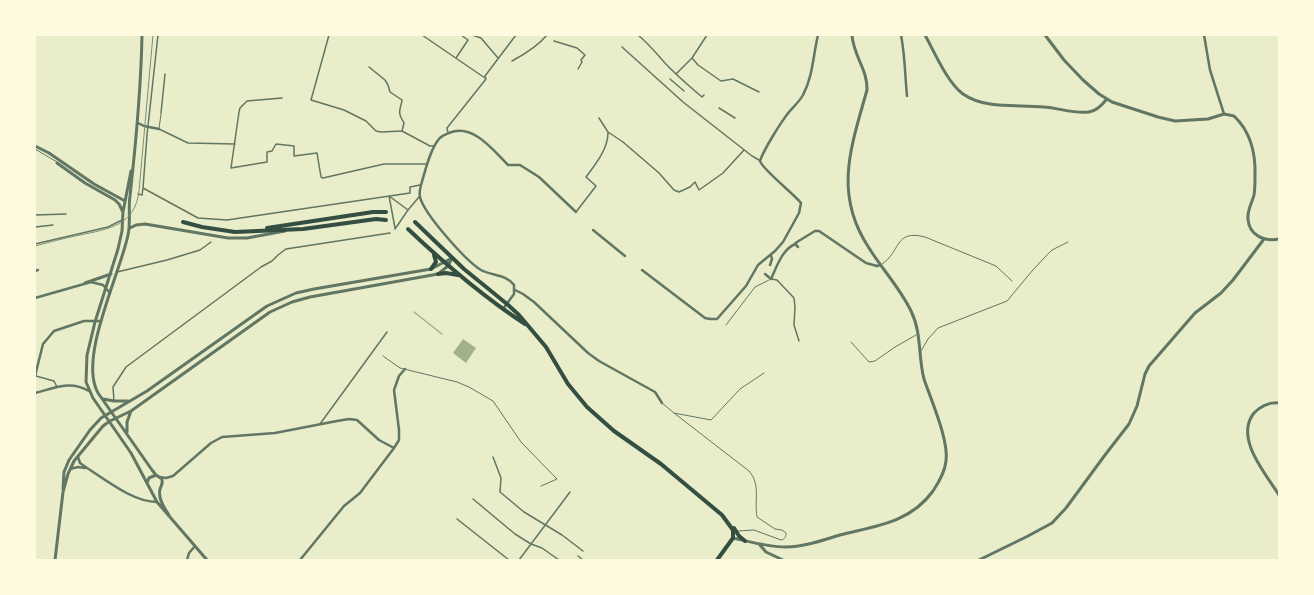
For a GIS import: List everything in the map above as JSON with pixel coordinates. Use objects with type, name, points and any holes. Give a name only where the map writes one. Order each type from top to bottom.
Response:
[{"type":"highway","points":[[235,232],[386,212]]},
{"type":"highway","points":[[183,222],[202,227],[235,232],[303,229],[376,219],[386,220]]},
{"type":"highway","points":[[415,222],[475,279],[507,304],[546,347],[568,384],[587,407],[614,431],[661,464],[711,505],[745,541]]},
{"type":"highway","points":[[408,229],[460,276],[503,310],[528,327]]},
{"type":"highway","points":[[431,269],[436,262],[433,253]]},
{"type":"highway","points":[[438,274],[452,273],[460,276]]},
{"type":"highway","points":[[717,560],[733,538],[735,532]]},
{"type":"street","points":[[142,35],[138,123],[129,210],[129,228],[101,321],[95,352],[93,376],[94,384],[103,399],[156,475],[160,477],[166,478],[173,476],[211,443],[222,437],[275,433],[336,421],[357,420],[379,440],[394,448]]},
{"type":"street","points":[[138,194],[142,195],[143,188],[147,127],[158,35]]},
{"type":"street","points":[[329,35],[311,100],[344,110],[366,121],[378,132],[402,131],[430,146],[434,146]]},
{"type":"street","points":[[422,35],[486,79]]},
{"type":"street","points":[[461,35],[468,40]]},
{"type":"street","points":[[456,59],[472,35],[481,38],[498,58]]},
{"type":"street","points":[[448,133],[447,128],[486,79],[485,76],[516,35]]},
{"type":"street","points":[[512,61],[530,50],[547,35]]},
{"type":"street","points":[[638,35],[650,45],[676,74],[702,97],[704,95]]},
{"type":"street","points":[[676,74],[692,58],[707,35]]},
{"type":"street","points":[[760,161],[787,114],[799,102],[803,95],[812,71],[818,35]]},
{"type":"street","points":[[733,538],[759,544],[788,547],[803,545],[883,524],[906,516],[918,508],[926,500],[938,483],[945,465],[947,452],[944,438],[924,379],[919,334],[912,311],[862,237],[856,226],[848,197],[850,155],[867,90],[864,70],[853,45],[852,35]]},
{"type":"street","points":[[901,35],[904,50],[907,96]]},
{"type":"street","points":[[925,35],[956,88],[970,98],[988,103],[1045,107],[1085,112],[1094,111],[1106,100]]},
{"type":"street","points":[[1045,35],[1064,60],[1083,80],[1106,100],[1175,121],[1208,119],[1224,114],[1234,116],[1238,119],[1252,144],[1255,162],[1255,188],[1248,221],[1255,233],[1264,239],[1279,239]]},
{"type":"street","points":[[1204,35],[1210,70],[1224,114]]},
{"type":"street","points":[[554,42],[579,49],[585,55],[581,60],[582,62],[578,69]]},
{"type":"street","points":[[622,47],[683,102],[760,161],[763,167],[784,185],[801,203],[798,213],[783,242],[771,255],[758,265],[746,286],[720,316],[713,320],[705,318],[642,270]]},
{"type":"street","points":[[692,58],[698,65],[721,81],[733,79],[759,92]]},
{"type":"street","points":[[369,67],[385,80],[390,92],[402,100],[399,115],[404,123],[402,131]]},
{"type":"street","points":[[161,113],[165,74]]},
{"type":"street","points":[[670,79],[684,91]]},
{"type":"street","points":[[282,98],[247,101],[240,108],[231,168],[267,162],[267,152],[272,151],[276,144],[294,146],[294,156],[317,153],[321,177],[323,178],[384,164],[428,164]]},
{"type":"street","points":[[719,108],[735,118]]},
{"type":"street","points":[[599,118],[608,132],[623,142],[659,173],[674,190],[679,192],[690,187],[695,182],[699,190],[723,173],[744,150]]},
{"type":"street","points":[[138,123],[159,130],[188,143],[235,144]]},
{"type":"street","points":[[503,310],[514,294],[514,285],[506,278],[483,271],[471,263],[428,214],[420,197],[420,185],[434,146],[439,138],[448,133],[459,130],[473,134],[487,144],[508,165],[520,165],[539,177],[576,212],[596,186],[586,177],[604,150],[608,132]]},
{"type":"street","points":[[35,146],[49,153],[94,184],[125,201],[129,210]]},
{"type":"street","points":[[57,163],[85,183],[115,200],[123,212]]},
{"type":"street","points":[[133,164],[123,212],[120,240],[111,274],[95,322],[86,361],[85,376],[89,391],[131,452],[157,502],[207,560]]},
{"type":"street","points":[[143,188],[198,218],[228,220],[410,193],[410,187],[420,185]]},
{"type":"street","points":[[389,196],[395,229],[408,210],[420,197]]},
{"type":"street","points":[[389,196],[408,210]]},
{"type":"street","points":[[35,215],[66,214]]},
{"type":"street","points":[[35,244],[108,227],[122,220]]},
{"type":"street","points":[[129,228],[136,225],[145,224],[212,236],[247,238],[303,229]]},
{"type":"street","points":[[35,227],[53,225]]},
{"type":"street","points":[[593,230],[625,256]]},
{"type":"street","points":[[771,279],[788,248],[815,231],[819,231],[866,263],[877,266],[880,265]]},
{"type":"street","points":[[114,401],[113,387],[126,367],[267,263],[272,261],[286,249],[390,233]]},
{"type":"street","points":[[979,560],[984,559],[1052,523],[1066,508],[1129,424],[1134,415],[1145,374],[1149,366],[1195,313],[1221,293],[1264,239]]},
{"type":"street","points":[[117,272],[167,260],[200,250],[211,242]]},
{"type":"street","points":[[795,244],[798,247]]},
{"type":"street","points":[[770,266],[772,259],[771,255]]},
{"type":"street","points":[[63,492],[62,484],[64,472],[69,460],[98,420],[147,391],[266,306],[296,293],[431,269],[452,258]]},
{"type":"street","points":[[55,560],[63,492],[70,469],[101,429],[110,421],[131,411],[277,308],[310,297],[438,274],[448,266],[452,258]]},
{"type":"street","points":[[35,298],[111,274]]},
{"type":"street","points":[[765,274],[771,279],[777,280],[794,298],[794,325],[799,341]]},
{"type":"street","points":[[85,283],[98,283],[106,288],[110,293]]},
{"type":"street","points":[[515,290],[534,302],[584,350],[599,361],[655,392],[662,403]]},
{"type":"street","points":[[57,388],[54,381],[35,376],[43,344],[54,331],[84,321],[101,321]]},
{"type":"street","points":[[320,425],[387,332]]},
{"type":"street","points":[[300,560],[344,506],[360,493],[399,440],[394,390],[399,376],[404,370]]},
{"type":"street","points":[[35,393],[72,384],[89,391]]},
{"type":"street","points":[[103,399],[130,401]]},
{"type":"street","points":[[1279,403],[1269,403],[1259,408],[1252,415],[1247,433],[1254,455],[1279,495]]},
{"type":"street","points":[[128,435],[127,422],[131,411]]},
{"type":"street","points":[[78,457],[80,462],[87,468],[114,485],[137,498],[157,502]]},
{"type":"street","points":[[493,457],[501,478],[500,492],[524,512],[546,525],[583,551]]},
{"type":"street","points":[[70,469],[78,467],[87,468]]},
{"type":"street","points":[[147,483],[151,476],[156,475]]},
{"type":"street","points":[[160,477],[163,484],[160,488],[161,500],[169,515]]},
{"type":"street","points":[[151,489],[156,490],[160,488]]},
{"type":"street","points":[[519,560],[570,492]]},
{"type":"street","points":[[473,500],[515,534],[531,544],[542,548],[559,560]]},
{"type":"street","points":[[457,519],[509,560]]},
{"type":"street","points":[[759,544],[766,552],[783,560]]},
{"type":"street","points":[[187,560],[189,553],[195,546]]},
{"type":"street","points":[[578,556],[583,560]]},
{"type":"lane","points":[[159,130],[161,113]]},
{"type":"lane","points":[[35,149],[57,163]]},
{"type":"lane","points":[[880,265],[890,257],[899,242],[910,235],[915,234],[996,266],[1012,281]]},
{"type":"lane","points":[[920,353],[938,328],[1007,301],[1052,250],[1068,242]]},
{"type":"lane","points":[[726,324],[756,287],[771,279]]},
{"type":"lane","points":[[851,342],[871,363],[875,362],[895,347],[919,334]]},
{"type":"lane","points":[[383,356],[404,370],[457,382],[470,387],[493,401],[521,442],[557,479],[541,486]]},
{"type":"lane","points":[[674,413],[711,420],[740,389],[764,373]]},
{"type":"lane","points":[[662,403],[749,471],[756,481],[755,504],[757,517],[774,529],[782,530],[786,533],[786,536],[781,540],[754,530],[735,532]]},
{"type":"shaded area","points":[[463,339],[476,348],[466,363],[453,353]]},
{"type":"waterway","points":[[414,312],[442,334]]},
{"type":"tram line","points":[[35,246],[110,228],[126,219],[132,212],[139,191],[153,35]]}]
